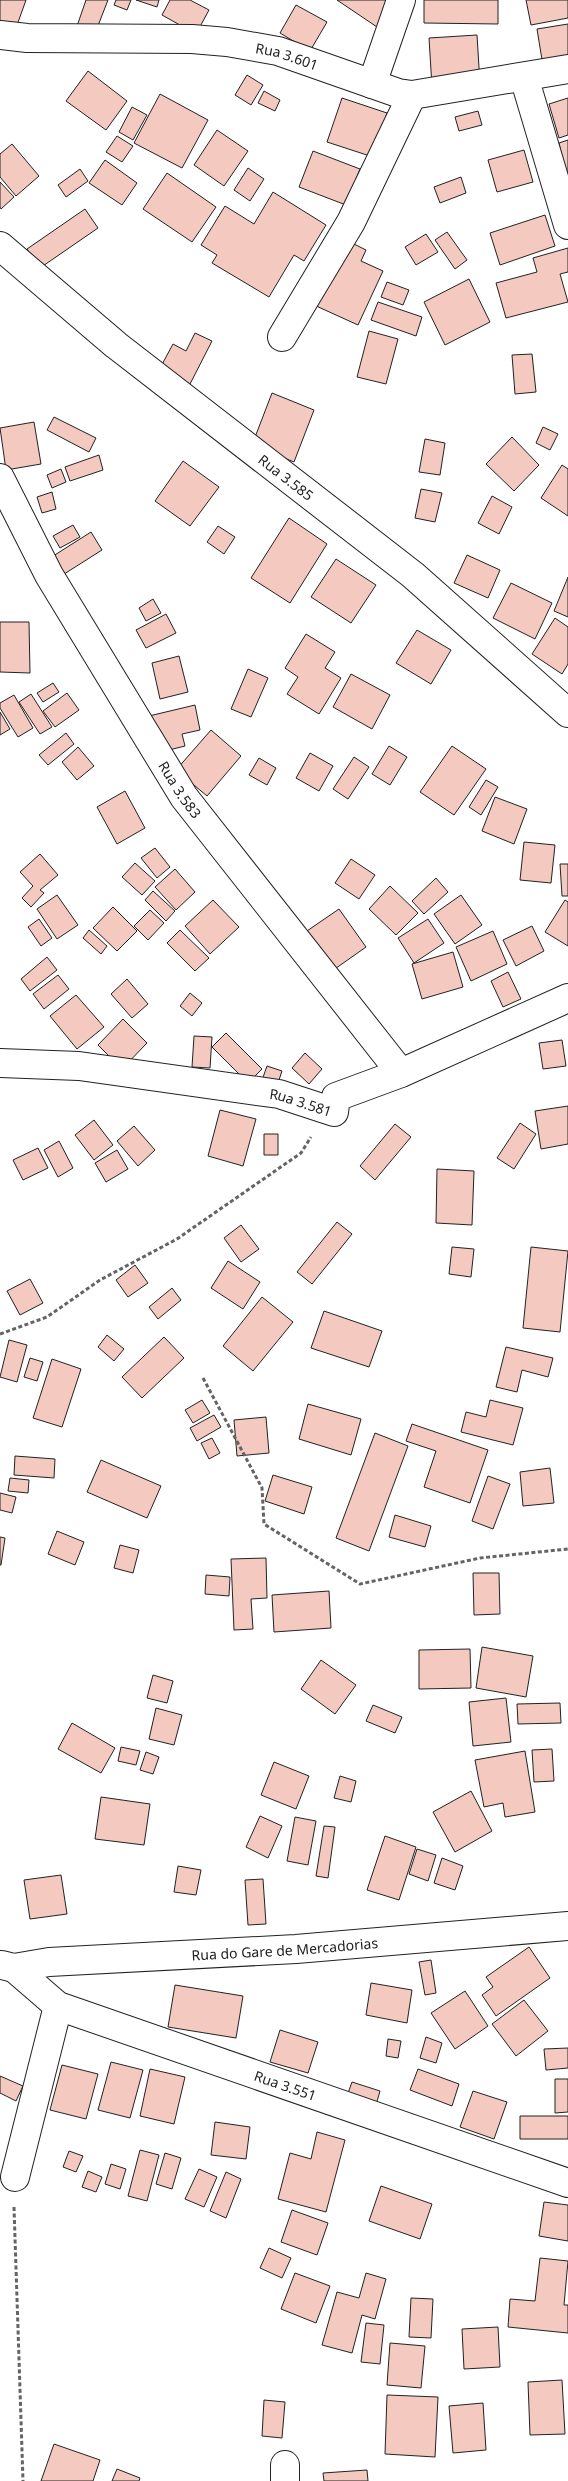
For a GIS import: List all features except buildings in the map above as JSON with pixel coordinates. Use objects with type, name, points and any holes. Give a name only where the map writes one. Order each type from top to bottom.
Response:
[{"type":"street","points":[[372,84],[401,0]]},
{"type":"street","name":"Rua 3.601","points":[[0,35],[27,38],[192,39],[227,42],[278,50],[398,93],[412,94],[568,69]]},
{"type":"street","points":[[524,77],[568,225]]},
{"type":"street","points":[[282,337],[351,222],[412,94]]},
{"type":"street","name":"Rua 3.585","points":[[0,246],[116,345],[413,575],[568,713]]},
{"type":"street","name":"Rua 3.583","points":[[0,478],[49,575],[184,796],[401,1073]]},
{"type":"street","name":"Rua 3.581","points":[[0,1063],[79,1066],[279,1094],[334,1112],[336,1097],[401,1073],[568,998]]},
{"type":"street","name":"Rua do Gare de Mercadorias","points":[[7,1966],[49,1962],[296,1949],[568,1926]]},
{"type":"street","name":"Rua 3.551","points":[[7,1966],[58,2006],[568,2183]]},
{"type":"street","points":[[16,2177],[58,2006]]},
{"type":"path","points":[[0,1334],[47,1317],[100,1280],[177,1239],[301,1153],[328,1110]]},
{"type":"path","points":[[204,1378],[262,1488],[264,1524],[360,1584],[480,1558],[568,1549]]},
{"type":"path","points":[[16,2177],[14,2209],[23,2481]]}]
